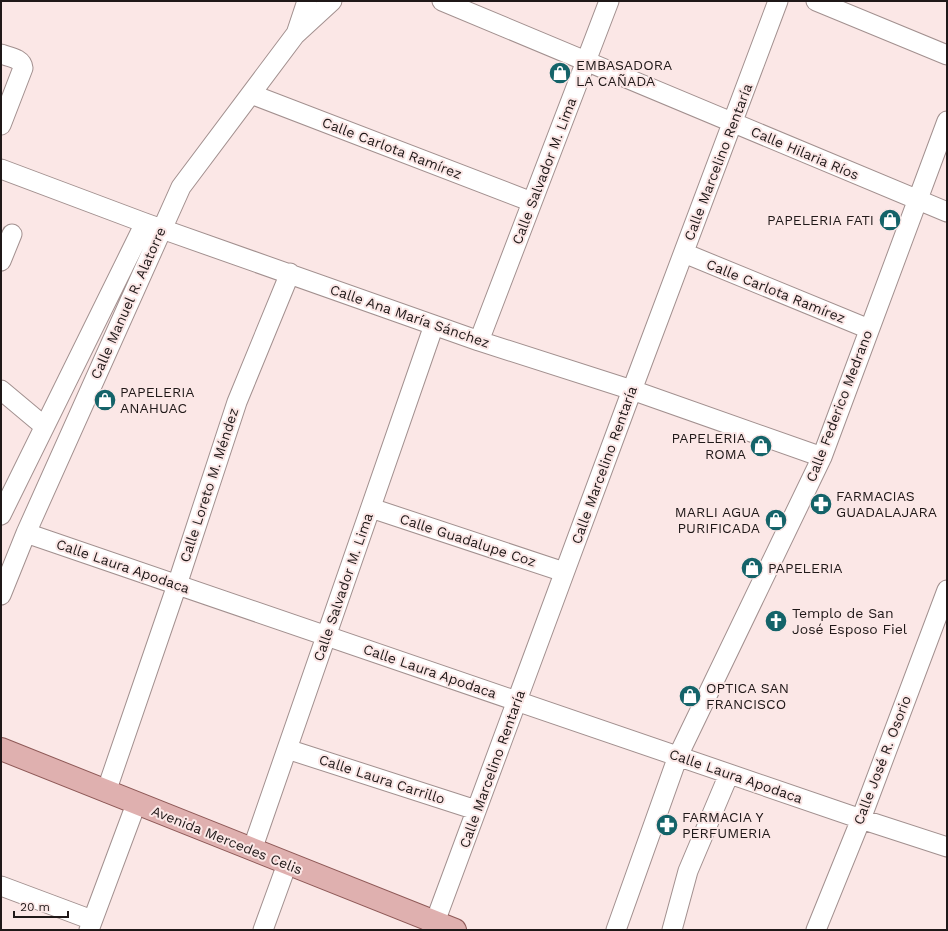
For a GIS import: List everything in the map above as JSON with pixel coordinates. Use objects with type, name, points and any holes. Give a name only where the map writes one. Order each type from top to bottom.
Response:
[{"type":"main road","name":"Avenida Mercedes Celis","points":[[1,749],[287,864],[440,928]]},
{"type":"street","name":"Calle Manuel R. Alatorre","points":[[295,35],[307,1]]},
{"type":"street","name":"Calle Hilaria Ríos","points":[[442,1],[947,212]]},
{"type":"street","name":"Calle Salvador M. Lima","points":[[479,341],[610,1]]},
{"type":"street","name":"Calle Marcelino Rentaría","points":[[440,928],[476,810],[778,1]]},
{"type":"street","points":[[816,1],[947,55]]},
{"type":"street","name":"Calle Manuel R. Alatorre","points":[[1,595],[153,225],[295,35],[325,3]]},
{"type":"street","points":[[1,54],[19,60],[23,64],[23,71],[1,125]]},
{"type":"street","name":"Calle Carlota Ramírez","points":[[251,94],[532,202]]},
{"type":"street","name":"Calle Federico Medrano","points":[[616,930],[678,756],[822,457],[947,121]]},
{"type":"street","name":"Calle Ana María Sánchez","points":[[1,169],[153,225],[479,341],[632,390],[822,457]]},
{"type":"street","points":[[1,515],[44,426],[153,225]]},
{"type":"street","points":[[1,261],[12,234]]},
{"type":"street","name":"Calle Carlota Ramírez","points":[[684,253],[869,329]]},
{"type":"street","name":"Calle Loreto M. Méndez","points":[[106,792],[177,585],[237,402],[290,273]]},
{"type":"street","name":"Calle Salvador M. Lima","points":[[252,850],[434,325]]},
{"type":"street","points":[[1,390],[44,426]]},
{"type":"street","name":"Calle Guadalupe Coz","points":[[371,508],[564,572]]},
{"type":"street","name":"Calle Laura Apodaca","points":[[26,533],[860,819],[947,847]]},
{"type":"street","name":"Calle José R. Osorio","points":[[816,930],[947,590]]},
{"type":"street","name":"Calle Laura Carrillo","points":[[287,749],[476,810]]},
{"type":"street","points":[[672,930],[688,872],[729,774]]},
{"type":"street","points":[[1,886],[90,925],[136,804]]},
{"type":"street","points":[[263,930],[287,864]]},
{"type":"place","name":"EMBASADORA LA CAÑADA","points":[[560,73]]},
{"type":"place","name":"PAPELERIA FATI","points":[[890,220]]},
{"type":"place","name":"PAPELERIA ANAHUAC","points":[[105,400]]},
{"type":"place","name":"PAPELERIA ROMA","points":[[761,446]]},
{"type":"place","name":"FARMACIAS GUADALAJARA","points":[[821,504]]},
{"type":"place","name":"MARLI AGUA PURIFICADA","points":[[776,520]]},
{"type":"place","name":"PAPELERIA","points":[[752,568]]},
{"type":"place","name":"Templo de San José Esposo Fiel","points":[[776,621]]},
{"type":"place","name":"OPTICA SAN FRANCISCO","points":[[690,696]]},
{"type":"place","name":"FARMACIA Y PERFUMERIA","points":[[667,825]]}]
